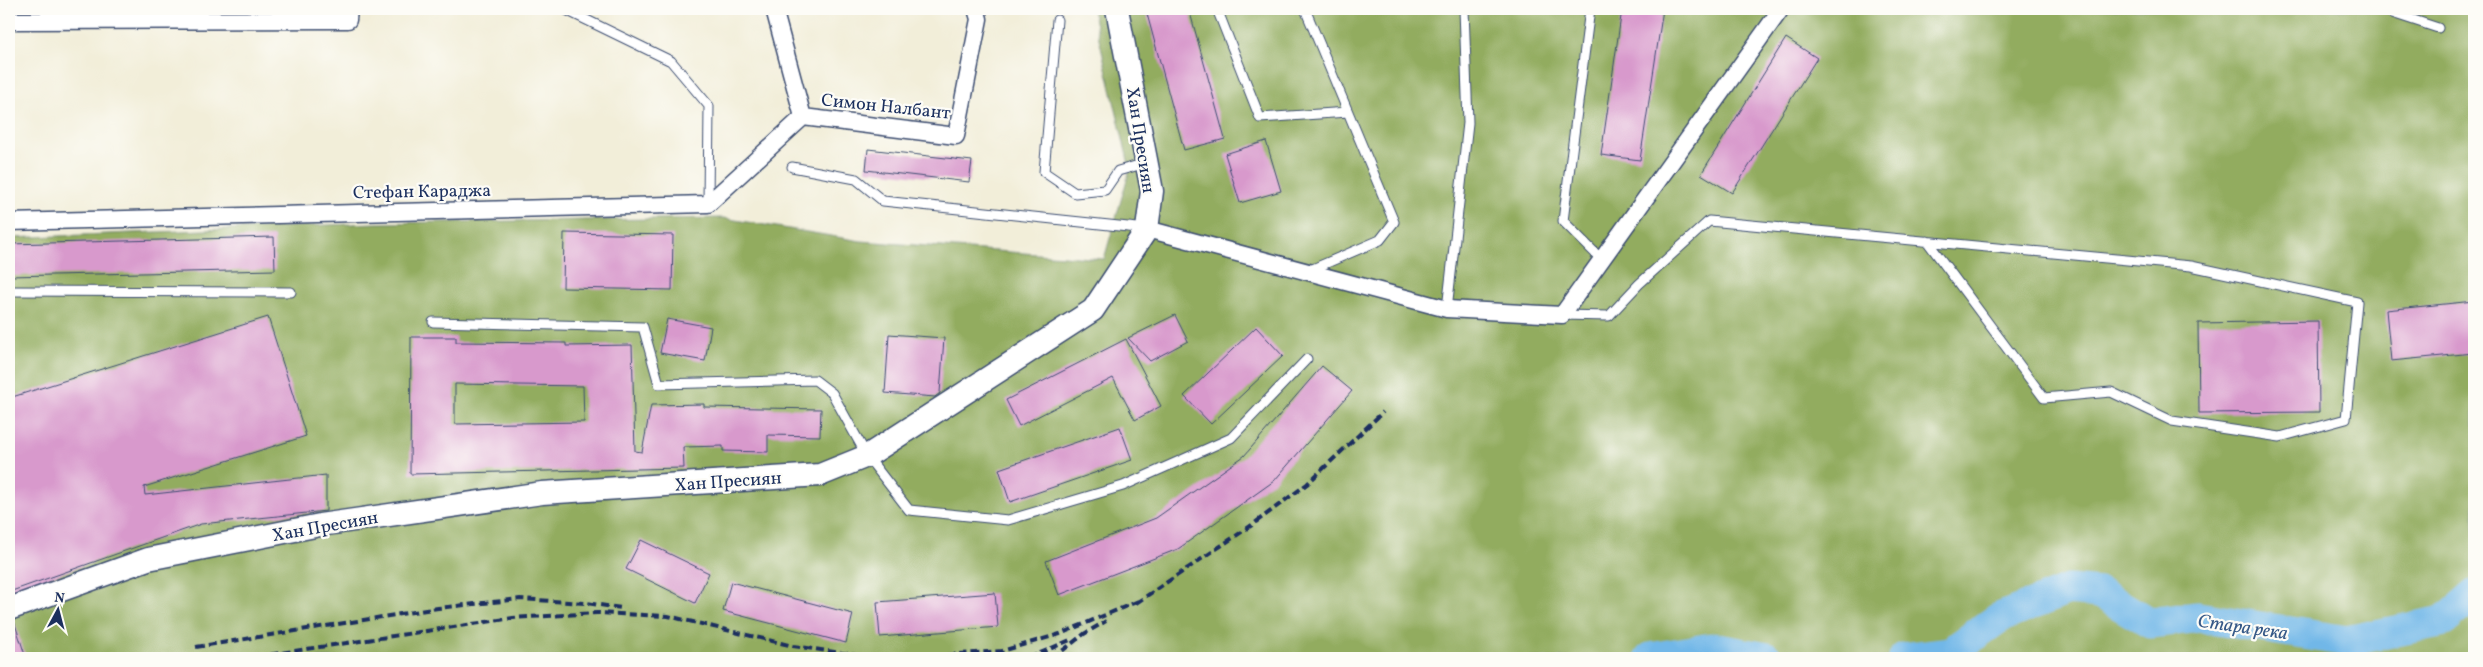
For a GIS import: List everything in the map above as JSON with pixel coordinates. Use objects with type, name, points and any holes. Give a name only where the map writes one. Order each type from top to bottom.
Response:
[{"type":"street","points":[[708,204],[803,117],[774,9]]},
{"type":"street","name":"Симон Налбант","points":[[803,117],[956,136],[979,19],[976,9]]},
{"type":"street","name":"Хан Пресиян","points":[[9,609],[148,559],[320,525],[542,493],[820,475],[867,456],[1093,310],[1148,229],[1152,191],[1148,162],[1117,9]]},
{"type":"street","points":[[1148,229],[1447,309],[1562,315],[1781,9]]},
{"type":"street","points":[[9,21],[348,14]]},
{"type":"street","name":"Стефан Караджа","points":[[9,222],[708,204]]},
{"type":"lane","points":[[564,9],[670,61],[709,106],[708,204]]},
{"type":"lane","points":[[1217,9],[1260,118],[1348,112]]},
{"type":"lane","points":[[1306,9],[1394,222],[1380,240],[1306,271]]},
{"type":"lane","points":[[1447,309],[1468,123],[1464,9]]},
{"type":"lane","points":[[1590,9],[1562,221],[1602,260]]},
{"type":"lane","points":[[2380,9],[2438,28]]},
{"type":"lane","points":[[1057,20],[1044,172],[1075,193],[1105,190],[1118,171],[1148,162]]},
{"type":"lane","points":[[792,167],[856,179],[883,201],[1148,229]]},
{"type":"lane","points":[[1562,315],[1609,316],[1639,284],[1709,221],[1927,241],[2191,266],[2357,302],[2346,419],[2280,437],[2172,421],[2111,392],[2044,398],[1927,241]]},
{"type":"lane","points":[[9,291],[290,292]]},
{"type":"lane","points":[[433,322],[643,326],[659,384],[815,380],[832,394],[867,456],[909,510],[1008,520],[1123,486],[1231,438],[1307,359]]},
{"type":"green space","points":[[1092,9],[2474,9],[2474,658],[9,658],[9,238],[376,223],[723,218],[861,241],[1104,259],[1130,169]]},
{"type":"building","points":[[1166,9],[1189,9],[1225,139],[1184,150],[1147,14]]},
{"type":"building","points":[[1622,9],[1663,9],[1640,160],[1601,155]]},
{"type":"building","points":[[1786,38],[1817,58],[1732,193],[1701,174]]},
{"type":"building","points":[[1266,141],[1281,191],[1240,203],[1225,154]]},
{"type":"building","points":[[868,149],[972,161],[969,182],[866,170]]},
{"type":"building","points":[[564,233],[673,235],[672,290],[563,288]]},
{"type":"building","points":[[274,237],[275,270],[9,276],[9,244]]},
{"type":"building","points":[[2474,301],[2474,353],[2391,361],[2386,310]]},
{"type":"building","points":[[1175,315],[1188,341],[1150,361],[1128,338]]},
{"type":"building","points":[[268,317],[306,436],[144,487],[145,495],[326,475],[326,511],[201,524],[9,592],[9,398]]},
{"type":"building","points":[[667,319],[711,327],[705,361],[660,353]]},
{"type":"building","points":[[2318,321],[2319,412],[2199,413],[2198,323]]},
{"type":"building","points":[[1256,327],[1283,356],[1211,424],[1184,396]]},
{"type":"building","points":[[889,334],[944,338],[940,393],[935,397],[885,393]]},
{"type":"building","points":[[411,337],[456,337],[456,342],[566,343],[566,346],[632,345],[635,451],[642,452],[651,405],[704,404],[704,407],[821,409],[820,436],[768,435],[768,452],[723,451],[723,446],[683,447],[684,468],[410,474]],"holes":[[[455,384],[583,386],[584,422],[455,424]]]},
{"type":"building","points":[[1126,339],[1161,406],[1135,420],[1113,378],[1019,426],[1006,400]]},
{"type":"building","points":[[1322,366],[1352,391],[1274,481],[1178,549],[1059,595],[1046,561],[1156,518],[1244,456]]},
{"type":"building","points":[[1120,427],[1132,460],[1010,502],[999,469]]},
{"type":"building","points":[[641,540],[709,573],[695,603],[626,569]]},
{"type":"building","points":[[731,582],[853,614],[846,643],[723,611]]},
{"type":"building","points":[[995,593],[998,627],[880,637],[877,602]]},
{"type":"building","points":[[14,621],[26,658],[9,658],[9,622]]},
{"type":"waterway","name":"Стара река","points":[[1904,658],[1951,652],[1999,618],[2068,590],[2100,593],[2150,623],[2198,617],[2347,641],[2444,621],[2474,595]]},
{"type":"waterway","name":"Стара река","points":[[1650,658],[1712,648],[1767,658]]},
{"type":"railway","points":[[1136,603],[1252,525],[1307,484],[1383,412]]},
{"type":"railway","points":[[196,647],[438,608],[520,599],[586,603],[621,608]]},
{"type":"railway","points":[[247,658],[513,618],[597,613],[668,616],[793,646],[863,656],[933,656],[1002,651],[1060,634],[1141,600]]},
{"type":"railway","points":[[1053,658],[1084,634],[1106,621]]},
{"type":"railway","points":[[1029,658],[1070,640]]}]
